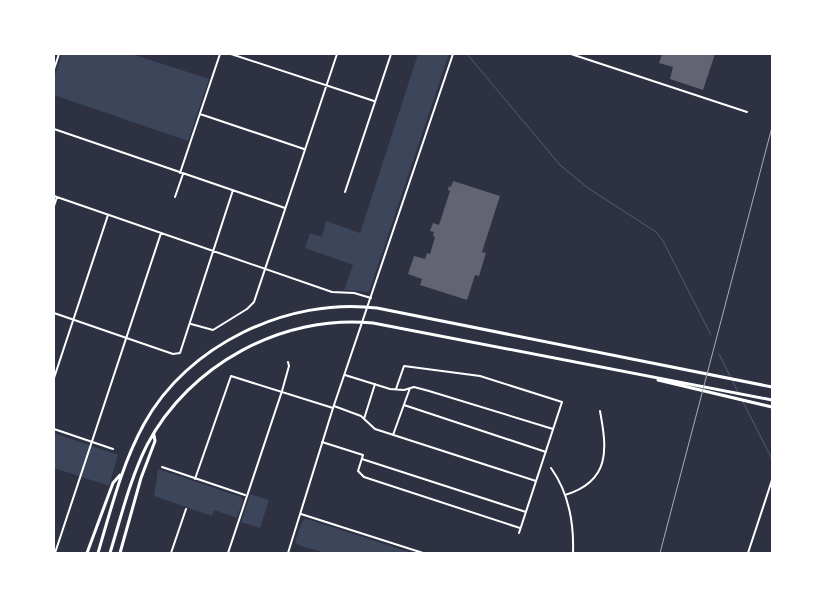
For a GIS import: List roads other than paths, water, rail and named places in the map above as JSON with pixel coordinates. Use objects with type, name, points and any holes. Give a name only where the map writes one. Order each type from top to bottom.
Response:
[{"type":"highway","points":[[98,553],[122,473],[141,429],[156,406],[176,382],[204,356],[243,332],[287,316],[328,308],[377,308],[772,387]]},
{"type":"highway","points":[[110,553],[135,473],[154,434],[182,396],[228,358],[254,344],[297,329],[353,322],[372,323],[772,400]]},
{"type":"highway","points":[[650,377],[692,389],[772,407]]},
{"type":"highway","points":[[120,553],[141,478],[155,441],[154,434]]},
{"type":"highway","points":[[87,553],[111,488],[122,473]]},
{"type":"street","points":[[54,69],[59,54]]},
{"type":"street","points":[[175,197],[220,54]]},
{"type":"street","points":[[230,54],[374,101]]},
{"type":"street","points":[[191,324],[214,330],[247,309],[254,302],[337,54]]},
{"type":"street","points":[[344,192],[391,54]]},
{"type":"street","points":[[288,553],[322,442],[453,54]]},
{"type":"street","points":[[571,54],[747,112]]},
{"type":"street","points":[[200,114],[304,149]]},
{"type":"street","points":[[54,129],[285,208]]},
{"type":"street","points":[[54,313],[178,354],[182,350],[191,324],[233,190]]},
{"type":"street","points":[[54,206],[55,196],[332,292],[354,293],[371,298]]},
{"type":"street","points":[[54,378],[108,215]]},
{"type":"street","points":[[55,553],[55,548],[161,233]]},
{"type":"street","points":[[228,553],[282,391],[289,366],[288,362]]},
{"type":"street","points":[[396,390],[404,366],[480,376],[562,402],[519,532]]},
{"type":"street","points":[[345,375],[396,390],[414,387],[553,430]]},
{"type":"street","points":[[195,479],[231,376],[334,407],[364,419],[375,429],[536,482]]},
{"type":"street","points":[[364,419],[376,384]]},
{"type":"street","points":[[393,435],[410,388]]},
{"type":"street","points":[[404,405],[546,452]]},
{"type":"street","points":[[565,496],[584,487],[601,467],[605,455],[605,440],[600,411]]},
{"type":"street","points":[[54,429],[113,449]]},
{"type":"street","points":[[322,442],[363,455],[358,472],[364,477],[520,528]]},
{"type":"street","points":[[362,459],[526,512]]},
{"type":"street","points":[[162,467],[246,496]]},
{"type":"street","points":[[550,468],[559,480],[565,496],[574,536],[573,553]]},
{"type":"street","points":[[748,553],[772,480]]},
{"type":"street","points":[[171,553],[186,509]]},
{"type":"street","points":[[301,514],[423,553]]},
{"type":"waterway","points":[[467,54],[560,165],[588,188],[656,232],[663,241],[711,335]]},
{"type":"waterway","points":[[719,354],[738,392]]},
{"type":"waterway","points":[[743,402],[772,459]]},
{"type":"railway","points":[[660,553],[772,127]]}]
